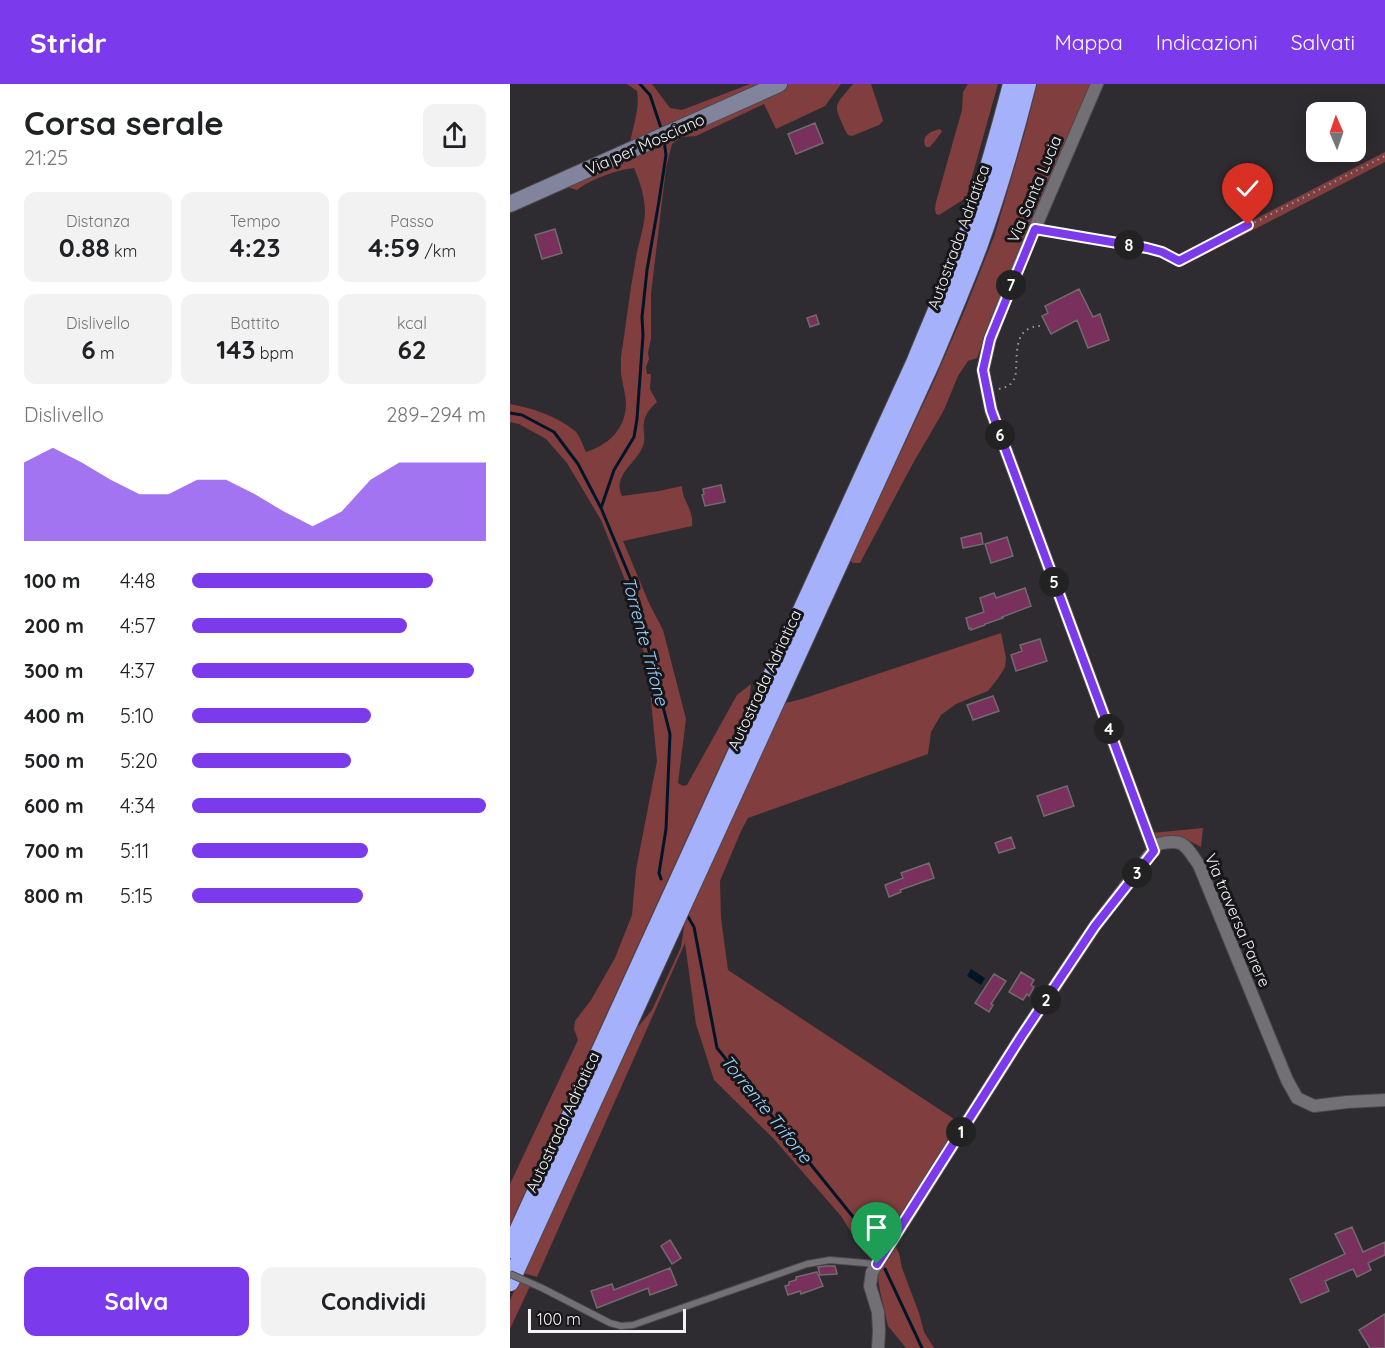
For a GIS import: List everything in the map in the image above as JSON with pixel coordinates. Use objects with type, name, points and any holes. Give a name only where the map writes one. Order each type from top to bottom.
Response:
[{"type":"highway","name":"Autostrada Adriatica","points":[[510,1249],[915,363],[952,275],[971,222],[989,168],[1012,84]]},
{"type":"highway","name":"Autostrada Adriatica","points":[[510,1282],[931,362],[986,222],[1027,84]]},
{"type":"main road","name":"Via per Mosciano","points":[[510,204],[779,84]]},
{"type":"street","name":"Via Santa Lucia","points":[[1097,84],[990,339],[983,370],[991,410],[1154,851]]},
{"type":"street","name":"Via traversa Parere","points":[[1154,851],[1158,844],[1173,841],[1186,846],[1199,865],[1287,1080],[1297,1098],[1314,1106],[1385,1100]]},
{"type":"street","points":[[878,1348],[878,1312],[870,1286],[872,1272],[1021,1037],[1095,926],[1154,851]]},
{"type":"lane","points":[[510,1274],[599,1318],[621,1326],[633,1324],[807,1264],[830,1260],[877,1264]]},
{"type":"path","points":[[1035,229],[1147,248],[1162,252],[1179,261],[1385,156]]},
{"type":"path","points":[[987,392],[1009,386],[1013,382],[1017,373],[1017,350],[1021,337],[1028,329],[1044,326]]},
{"type":"shaded area","points":[[627,84],[652,84],[670,108],[682,110],[750,84],[766,84],[630,143],[638,98],[637,91]]},
{"type":"shaded area","points":[[787,84],[841,84],[825,106],[776,129],[764,104],[696,136],[681,137],[672,144],[666,168],[651,294],[651,339],[646,367],[647,374],[651,374],[650,389],[657,402],[645,419],[643,446],[620,482],[622,496],[682,486],[692,520],[692,526],[623,541],[663,630],[686,719],[678,783],[683,786],[687,785],[737,695],[751,684],[749,702],[510,1225],[510,1184],[578,1040],[574,1029],[575,1021],[591,1000],[615,958],[632,915],[636,870],[657,761],[648,671],[629,590],[601,520],[567,463],[546,439],[519,424],[510,422],[510,404],[544,413],[568,426],[577,433],[586,452],[608,441],[619,429],[625,414],[621,357],[644,219],[643,195],[634,168],[604,176],[577,190],[567,187],[718,114]]},
{"type":"shaded area","points":[[853,84],[871,84],[883,120],[879,125],[852,136],[846,132],[837,106]]},
{"type":"shaded area","points":[[968,84],[998,84],[966,198],[939,215],[936,214],[936,202],[962,110],[963,92]]},
{"type":"shaded area","points":[[1037,84],[1094,84],[1010,270],[977,358],[968,361],[958,376],[944,410],[860,563],[853,563],[850,560],[935,379],[995,234]]},
{"type":"shaded area","points":[[940,129],[942,131],[935,141],[930,147],[926,147],[925,137]]},
{"type":"shaded area","points":[[1385,152],[1385,162],[1181,267],[1174,260],[1151,252],[1040,233],[1044,225],[1065,233],[1167,250],[1181,257]]},
{"type":"shaded area","points":[[1001,633],[1006,658],[1005,667],[999,677],[988,691],[956,704],[941,715],[931,732],[928,754],[748,818],[720,881],[721,918],[728,970],[963,1125],[875,1259],[872,1260],[863,1251],[841,1216],[773,1138],[714,1080],[696,1024],[685,943],[537,1277],[523,1273],[637,1028],[652,1010],[681,947],[685,920],[781,704]]},
{"type":"shaded area","points":[[1203,828],[1201,847],[1184,838],[1158,840],[1152,833]]},
{"type":"shaded area","points":[[895,1246],[924,1332],[934,1348],[906,1348],[888,1326],[878,1278],[880,1268]]},
{"type":"shaded area","points":[[519,1281],[530,1286],[510,1329],[510,1300]]},
{"type":"water","points":[[971,969],[985,978],[981,985],[967,976]]},
{"type":"building","points":[[815,123],[823,143],[796,154],[788,134]]},
{"type":"building","points":[[555,229],[562,253],[542,259],[535,235]]},
{"type":"building","points":[[1079,289],[1093,317],[1100,314],[1109,340],[1088,348],[1077,320],[1051,334],[1042,316],[1048,313],[1045,306]]},
{"type":"building","points":[[816,315],[819,324],[810,327],[807,318]]},
{"type":"building","points":[[721,485],[725,502],[705,506],[703,489]]},
{"type":"building","points":[[981,533],[983,544],[963,548],[961,538]]},
{"type":"building","points":[[1007,537],[1013,556],[991,563],[985,544]]},
{"type":"building","points":[[1025,588],[1031,606],[985,625],[969,629],[966,618],[984,612],[980,598],[994,593],[996,598]]},
{"type":"building","points":[[1040,639],[1047,661],[1016,671],[1011,655],[1022,651],[1020,645]]},
{"type":"building","points":[[993,696],[999,711],[973,720],[967,705]]},
{"type":"building","points":[[1067,786],[1074,806],[1044,816],[1037,796]]},
{"type":"building","points":[[1011,837],[1015,848],[999,853],[995,843]]},
{"type":"building","points":[[929,863],[934,878],[900,890],[901,892],[889,897],[885,885],[903,878],[901,873]]},
{"type":"building","points":[[1021,972],[1034,980],[1031,985],[1034,987],[1029,996],[1027,994],[1023,1000],[1009,992]]},
{"type":"building","points":[[994,974],[1006,981],[991,1004],[993,1005],[989,1012],[975,1003]]},
{"type":"building","points":[[1352,1227],[1363,1252],[1385,1242],[1385,1255],[1368,1263],[1371,1270],[1357,1277],[1353,1269],[1325,1281],[1329,1291],[1301,1303],[1290,1279],[1345,1254],[1335,1234]]},
{"type":"building","points":[[670,1240],[681,1258],[672,1264],[661,1246]]},
{"type":"building","points":[[835,1266],[837,1274],[820,1275],[818,1267]]},
{"type":"building","points":[[670,1268],[677,1285],[650,1295],[648,1288],[597,1308],[591,1291],[612,1284],[614,1290]]},
{"type":"building","points":[[817,1272],[823,1286],[801,1294],[800,1291],[788,1295],[785,1286],[789,1285],[789,1282],[796,1280],[796,1277]]},
{"type":"building","points":[[1385,1314],[1385,1348],[1370,1348],[1359,1330]]},
{"type":"waterway","points":[[640,84],[650,95],[662,131]]},
{"type":"waterway","points":[[601,508],[614,470],[634,437],[643,335],[642,317],[647,270],[666,155],[664,141]]},
{"type":"waterway","name":"Torrente Trifone","points":[[510,413],[522,415],[554,432],[578,464],[601,508],[631,580],[670,734],[666,829],[659,873],[661,879]]},
{"type":"waterway","name":"Torrente Trifone","points":[[687,915],[694,927],[717,1048],[858,1223],[875,1252]]},
{"type":"waterway","name":"Torrente Trifone","points":[[885,1269],[922,1348]]},
{"type":"route","points":[[877,1264],[1021,1037],[1095,926],[1154,851],[991,410],[983,370],[990,339],[1035,229],[1147,248],[1162,252],[1179,261],[1248,225]]}]
